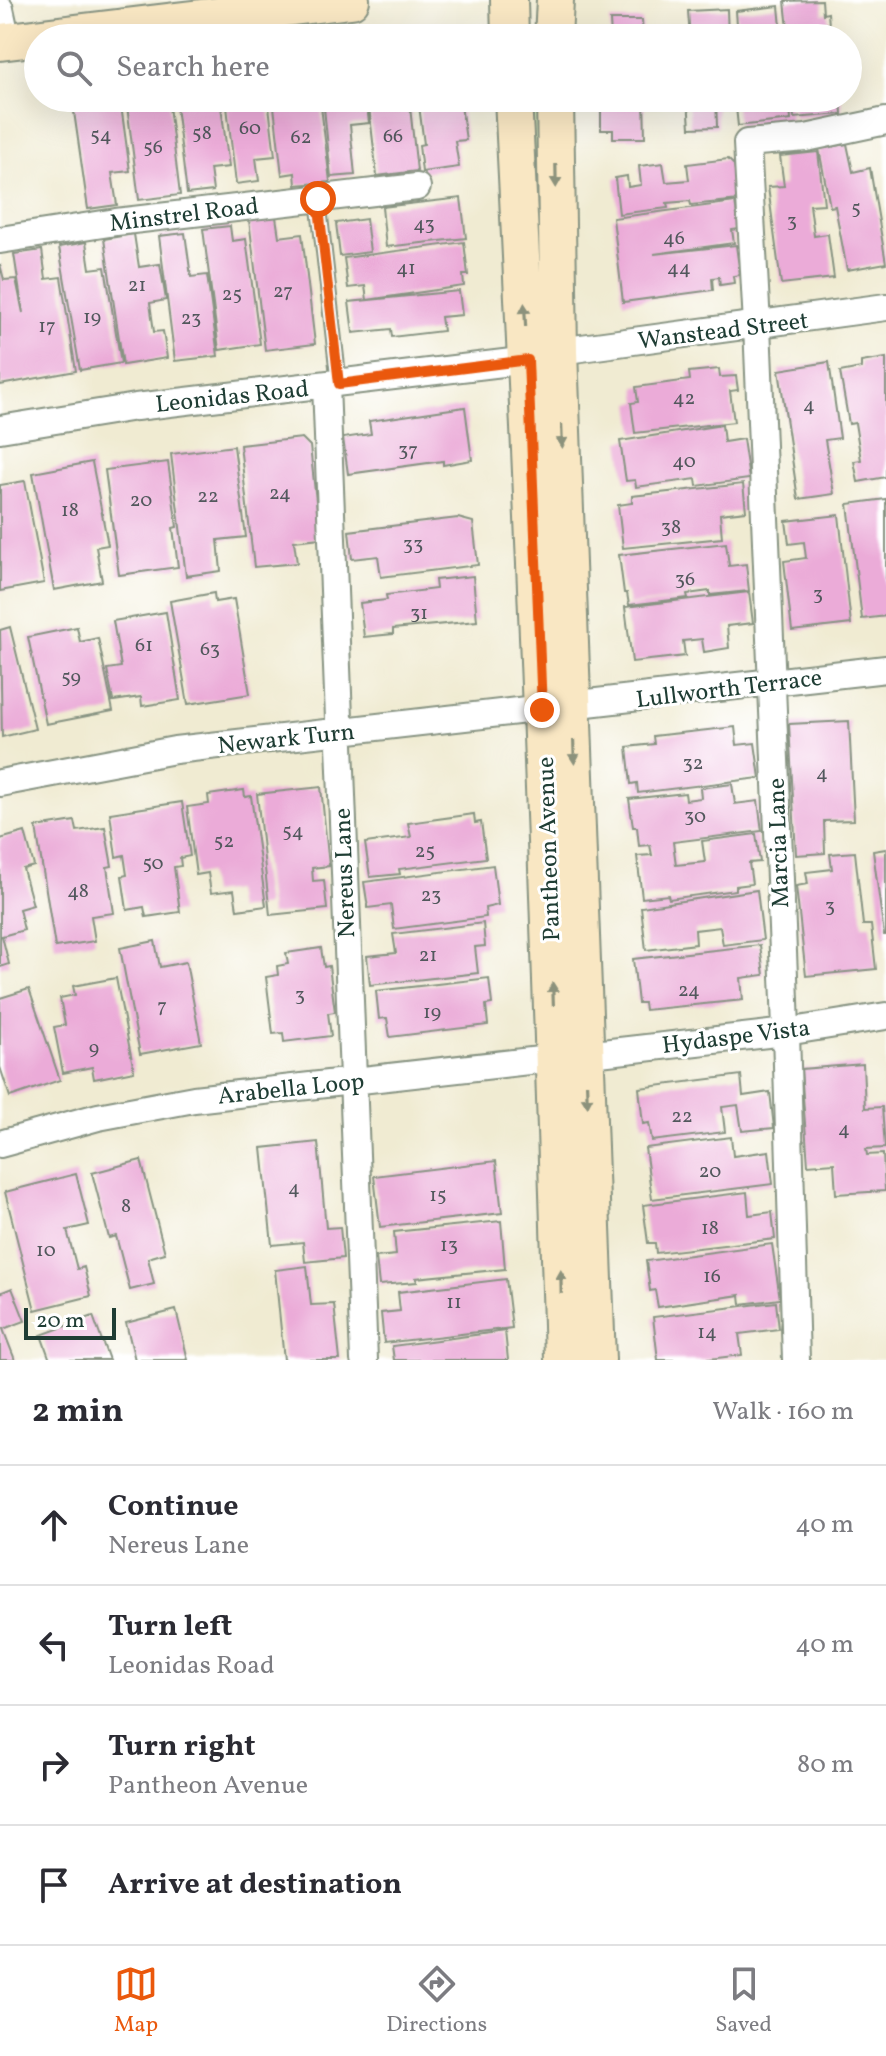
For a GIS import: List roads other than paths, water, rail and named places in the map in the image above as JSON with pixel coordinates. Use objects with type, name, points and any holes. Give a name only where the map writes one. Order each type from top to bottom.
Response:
[{"type":"main road","points":[[81,24],[351,0]]},
{"type":"main road","points":[[509,0],[510,24]]},
{"type":"main road","points":[[554,24],[555,0]]},
{"type":"main road","points":[[2,31],[24,29]]},
{"type":"main road","name":"Pantheon Avenue","points":[[515,112],[543,356],[571,1056],[597,1360]]},
{"type":"main road","name":"Pantheon Avenue","points":[[543,356],[554,112]]},
{"type":"main road","name":"Pantheon Avenue","points":[[563,1360],[571,1056]]},
{"type":"street","name":"Marcia Lane","points":[[796,1360],[772,683],[747,143],[806,138],[886,121]]},
{"type":"street","name":"Minstrel Road","points":[[0,240],[116,222],[417,187]]},
{"type":"street","name":"Wanstead Street","points":[[543,356],[886,307]]},
{"type":"street","name":"Leonidas Road","points":[[0,429],[136,407],[332,385],[543,356]]},
{"type":"street","name":"Nereus Lane","points":[[332,385],[339,733],[364,1360]]},
{"type":"street","name":"Lullworth Terrace","points":[[558,708],[886,669]]},
{"type":"street","name":"Newark Turn","points":[[0,783],[175,750],[558,708]]},
{"type":"street","name":"Hydaspe Vista","points":[[571,1056],[786,1032],[886,1016]]},
{"type":"street","name":"Arabella Loop","points":[[0,1144],[98,1117],[194,1099],[571,1056]]},
{"type":"lane","name":"Nereus Lane","points":[[318,199],[332,385]]}]
